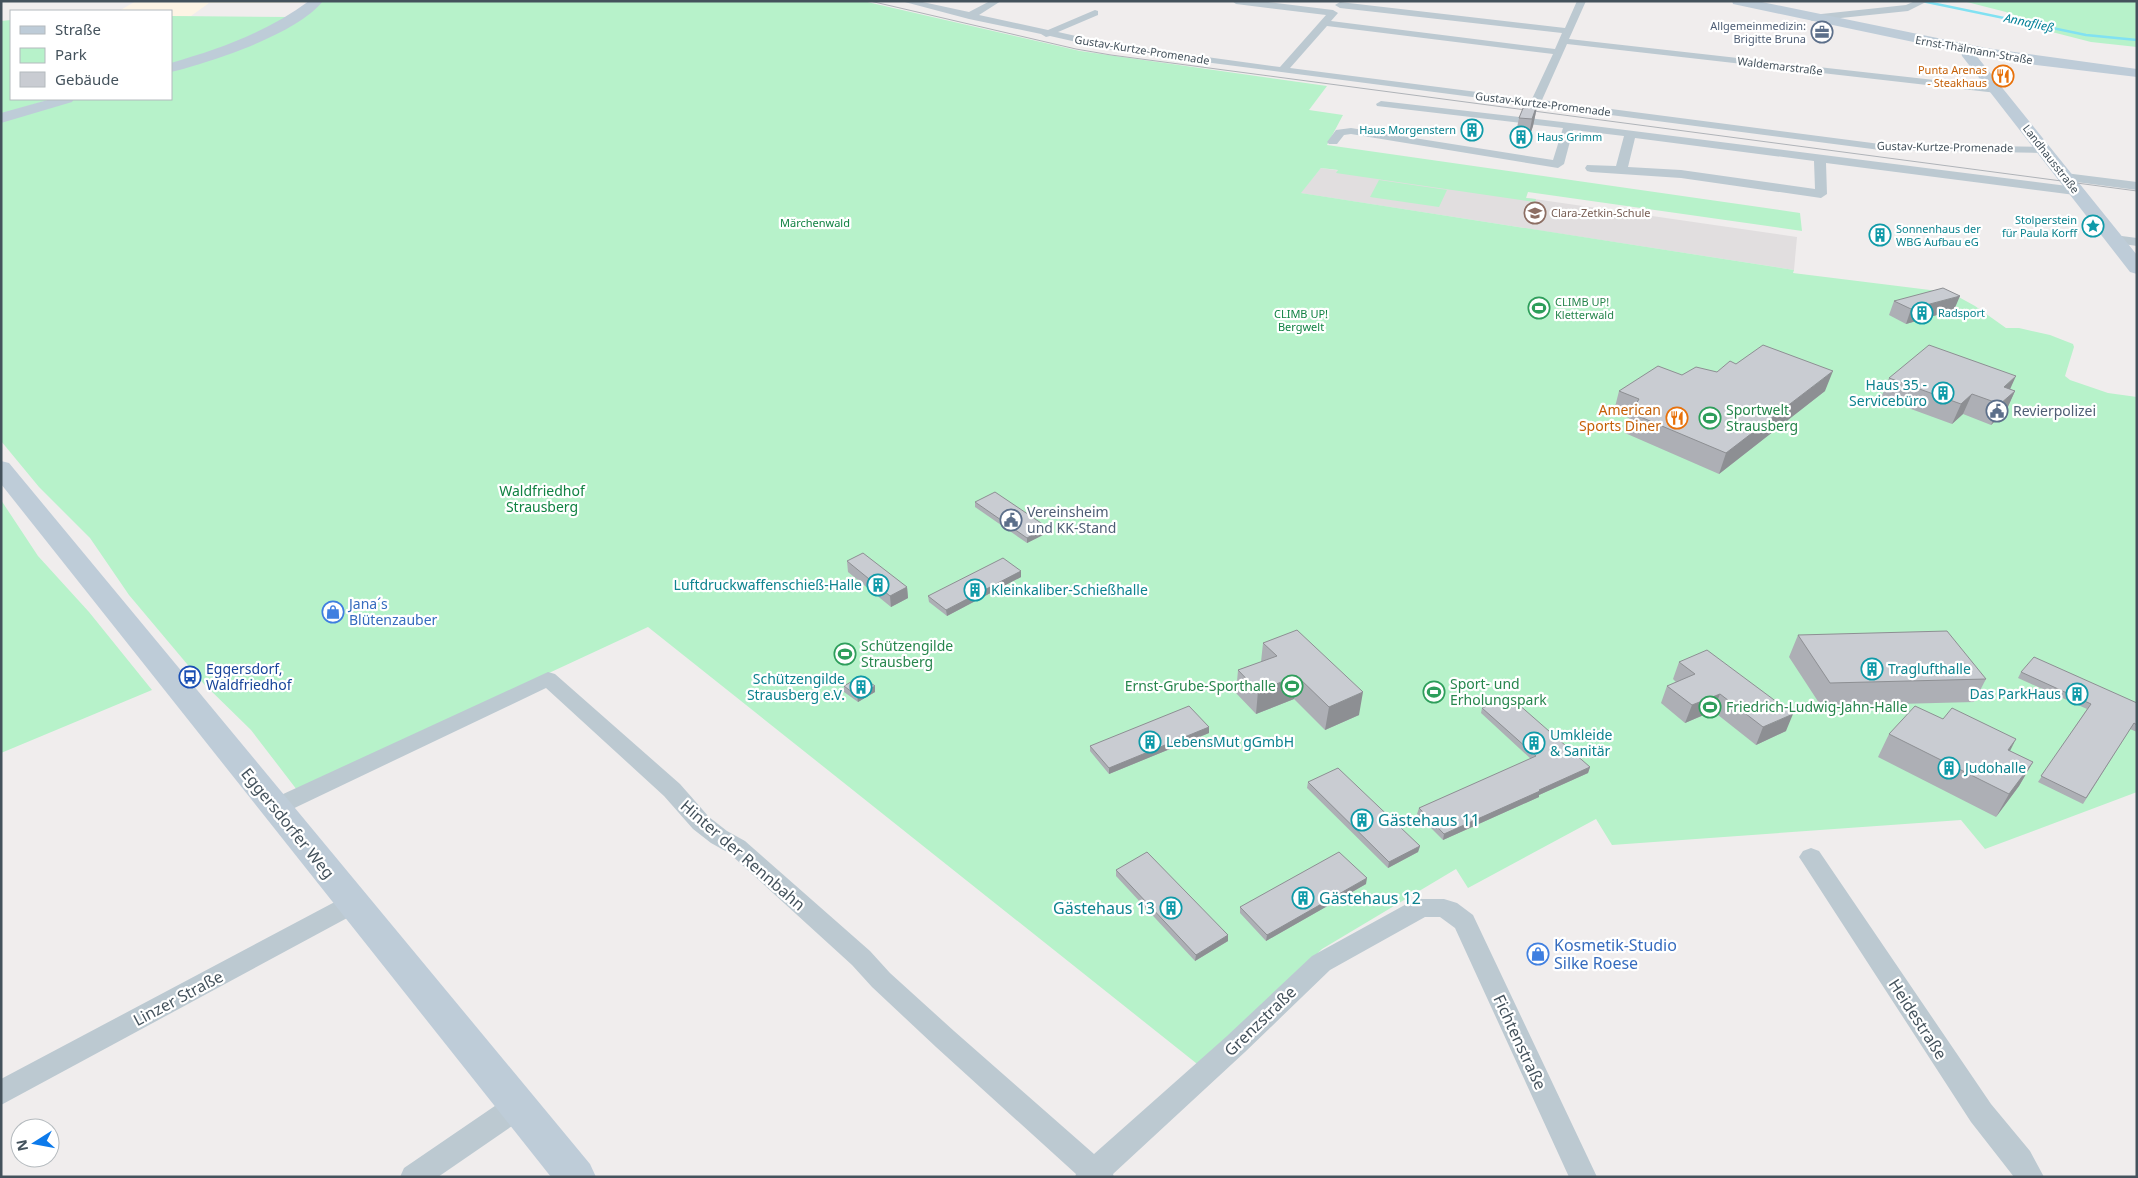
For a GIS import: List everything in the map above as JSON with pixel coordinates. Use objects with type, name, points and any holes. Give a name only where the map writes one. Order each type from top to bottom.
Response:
[{"type":"main road","points":[[172,68],[231,50],[266,34],[296,18],[317,1]]},
{"type":"main road","name":"Ernst-Thälmann-Straße","points":[[1738,1],[1969,50],[2057,64],[2137,73]]},
{"type":"main road","name":"Landhausstraße","points":[[1969,50],[1968,53],[2137,268]]},
{"type":"main road","points":[[1,118],[64,100]]},
{"type":"main road","name":"Eggersdorfer Weg","points":[[1,468],[576,1177]]},
{"type":"street","name":"Gustav-Kurtze-Promenade","points":[[905,1],[1046,34],[1128,50],[1880,147],[2043,150]]},
{"type":"street","points":[[969,16],[997,1]]},
{"type":"street","points":[[1236,1],[1333,13]]},
{"type":"street","points":[[1535,103],[1582,1]]},
{"type":"street","name":"Ernst-Thälmann-Straße","points":[[1812,18],[1908,8],[1921,2]]},
{"type":"street","points":[[1283,70],[1341,3]]},
{"type":"street","name":"Waldemarstraße","points":[[1341,3],[1566,36],[1997,90]]},
{"type":"street","name":"Gustav-Kurtze-Promenade","points":[[1046,34],[1095,13]]},
{"type":"street","points":[[1324,22],[1559,52]]},
{"type":"street","name":"Gustav-Kurtze-Promenade","points":[[1381,104],[1569,126],[1820,159],[2071,185]]},
{"type":"street","name":"Gustav-Kurtze-Promenade","points":[[1333,142],[1340,132],[1351,131],[1558,164],[1569,126]]},
{"type":"street","points":[[1621,171],[1630,134]]},
{"type":"street","points":[[1591,168],[1681,174],[1821,194],[1820,159]]},
{"type":"street","points":[[2071,185],[2137,186]]},
{"type":"street","points":[[2071,185],[2137,194]]},
{"type":"street","points":[[2114,239],[2137,242]]},
{"type":"street","name":"Hinter der Rennbahn","points":[[276,807],[548,679],[672,790],[680,802],[724,841],[737,847],[861,958],[881,980],[938,1033],[1095,1175]]},
{"type":"street","name":"Heidestraße","points":[[1811,857],[1955,1076],[1981,1113],[2020,1160],[2030,1177]]},
{"type":"street","name":"Linzer Straße","points":[[1,1093],[354,903]]},
{"type":"street","name":"Grenzstraße","points":[[1095,1175],[1321,963],[1420,908],[1438,906],[1452,911]]},
{"type":"street","name":"Fichtenstraße","points":[[1452,911],[1464,922],[1583,1177]]},
{"type":"street","points":[[414,1177],[518,1106]]},
{"type":"shaded area","points":[[136,1],[306,1],[304,3],[209,3],[191,16],[172,16],[172,10],[121,10]]},
{"type":"shaded area","name":"Clara-Zetkin-Schule","points":[[1321,168],[1797,237],[1794,270],[1300,193]]},
{"type":"green space","points":[[320,1],[863,1],[1080,51],[1327,86],[1309,110],[1343,115],[1327,145],[1800,213],[1802,231],[1528,192],[1526,198],[1536,199],[1535,202],[1336,173],[1338,170],[1321,168],[1301,193],[1794,270],[1793,273],[1938,291],[1955,295],[1975,306],[2006,328],[2019,328],[2050,335],[2073,344],[2074,347],[2065,376],[2070,380],[2108,393],[2137,397],[2137,792],[1985,849],[1961,820],[1612,845],[1596,819],[1468,888],[1456,869],[1322,949],[1201,1067],[648,627],[297,790],[251,730],[203,683],[129,595],[90,538],[39,487],[1,441],[1,120],[70,100],[172,100],[172,69],[213,57]]},
{"type":"green space","points":[[1963,1],[2137,1],[2137,47],[2091,42],[2052,32],[2023,22],[2006,12]]},
{"type":"green space","points":[[172,16],[289,17],[229,46],[172,64]]},
{"type":"green space","points":[[10,20],[10,100],[49,100],[1,114],[1,21]]},
{"type":"green space","points":[[1379,180],[1447,190],[1439,207],[1370,197]]},
{"type":"green space","points":[[1,500],[38,556],[89,612],[152,690],[1,753]]},
{"type":"building","points":[[1526,101],[1538,102],[1532,119],[1519,118]]},
{"type":"building","points":[[1943,288],[1960,296],[1911,309],[1894,301]]},
{"type":"building","name":"Sportwelt Strausberg","points":[[1763,345],[1833,371],[1726,453],[1631,413],[1639,399],[1619,391],[1658,366],[1682,375],[1696,367],[1717,372],[1730,361],[1736,364]]},
{"type":"building","points":[[1929,345],[2016,376],[2004,387],[2015,391],[2000,404],[1972,394],[1961,404],[1889,378]]},
{"type":"building","name":"Vereinsheim und KK-Stand","points":[[995,492],[1047,527],[1027,538],[975,502]]},
{"type":"building","points":[[863,553],[907,587],[890,596],[847,561]]},
{"type":"building","name":"Kleinkaliber-Schießhalle","points":[[1003,558],[1021,571],[946,610],[928,596]]},
{"type":"building","points":[[1297,630],[1363,692],[1329,707],[1297,676],[1258,691],[1238,670],[1277,656],[1263,643]]},
{"type":"building","points":[[1947,631],[1986,679],[1830,683],[1798,635]]},
{"type":"building","points":[[1707,650],[1793,714],[1763,727],[1720,694],[1692,705],[1667,686],[1695,674],[1679,662]]},
{"type":"building","points":[[2034,657],[2137,703],[2137,725],[2134,723],[2086,798],[2041,776],[2091,704],[2021,672]]},
{"type":"building","points":[[861,676],[875,686],[857,696],[844,686]]},
{"type":"building","points":[[1509,696],[1590,767],[1444,834],[1419,808],[1536,756],[1482,708]]},
{"type":"building","name":"LebensMut gGmbH","points":[[1189,706],[1209,727],[1109,768],[1090,746]]},
{"type":"building","points":[[1915,706],[1943,719],[1952,708],[2016,739],[2008,750],[2033,762],[2009,794],[1889,734]]},
{"type":"building","name":"Gästehaus 11","points":[[1338,768],[1420,846],[1389,862],[1308,782]]},
{"type":"building","name":"Gästehaus 13","points":[[1147,852],[1228,935],[1196,955],[1116,870]]},
{"type":"building","name":"Gästehaus 12","points":[[1339,852],[1367,878],[1267,935],[1240,907]]},
{"type":"waterway","name":"Annafließ","points":[[1922,1],[2086,35],[2137,40]]},
{"type":"tram line","points":[[870,1],[1076,49],[1111,55],[2137,191]]},
{"type":"place","name":"Allgemeinmedizin: Brigitte Bruna","points":[[1822,32]]},
{"type":"place","name":"Punta Arenas - Steakhaus","points":[[2003,76]]},
{"type":"place","name":"Haus Morgenstern","points":[[1472,130]]},
{"type":"place","name":"Haus Grimm","points":[[1521,137]]},
{"type":"place","name":"Clara-Zetkin-Schule","points":[[1535,213]]},
{"type":"place","name":"Stolperstein für Paula Korff","points":[[2093,226]]},
{"type":"place","name":"Sonnenhaus der WBG Aufbau eG","points":[[1880,235]]},
{"type":"place","name":"CLIMB UP! Kletterwald","points":[[1539,308]]},
{"type":"place","name":"Radsport","points":[[1922,313]]},
{"type":"place","name":"Haus 35 - Servicebüro","points":[[1943,393]]},
{"type":"place","name":"Revierpolizei","points":[[1997,411]]},
{"type":"place","name":"American Sports Diner","points":[[1677,418]]},
{"type":"place","name":"Sportwelt Strausberg","points":[[1710,418]]},
{"type":"place","name":"Vereinsheim und KK-Stand","points":[[1011,520]]},
{"type":"place","name":"Luftdruckwaffenschieß-Halle","points":[[878,585]]},
{"type":"place","name":"Kleinkaliber-Schießhalle","points":[[975,590]]},
{"type":"place","name":"Jana´s Blütenzauber","points":[[333,612]]},
{"type":"place","name":"Schützengilde Strausberg","points":[[845,654]]},
{"type":"place","name":"Traglufthalle","points":[[1872,669]]},
{"type":"place","name":"Eggersdorf, Waldfriedhof","points":[[190,677]]},
{"type":"place","name":"Ernst-Grube-Sporthalle","points":[[1292,686]]},
{"type":"place","name":"Schützengilde Strausberg e.V.","points":[[861,687]]},
{"type":"place","name":"Sport- und Erholungspark","points":[[1434,692]]},
{"type":"place","name":"Das ParkHaus","points":[[2077,694]]},
{"type":"place","name":"Friedrich-Ludwig-Jahn-Halle","points":[[1710,707]]},
{"type":"place","name":"LebensMut gGmbH","points":[[1150,742]]},
{"type":"place","name":"Umkleide & Sanitär","points":[[1534,743]]},
{"type":"place","name":"Judohalle","points":[[1949,768]]},
{"type":"place","name":"Gästehaus 11","points":[[1362,820]]},
{"type":"place","name":"Gästehaus 12","points":[[1303,898]]},
{"type":"place","name":"Gästehaus 13","points":[[1171,908]]},
{"type":"place","name":"Kosmetik-Studio Silke Roese","points":[[1538,954]]},
{"type":"park label","name":"Märchenwald","points":[[815,223]]},
{"type":"park label","name":"CLIMB UP! Bergwelt","points":[[1301,320]]},
{"type":"park label","name":"Waldfriedhof Strausberg","points":[[542,500]]}]
